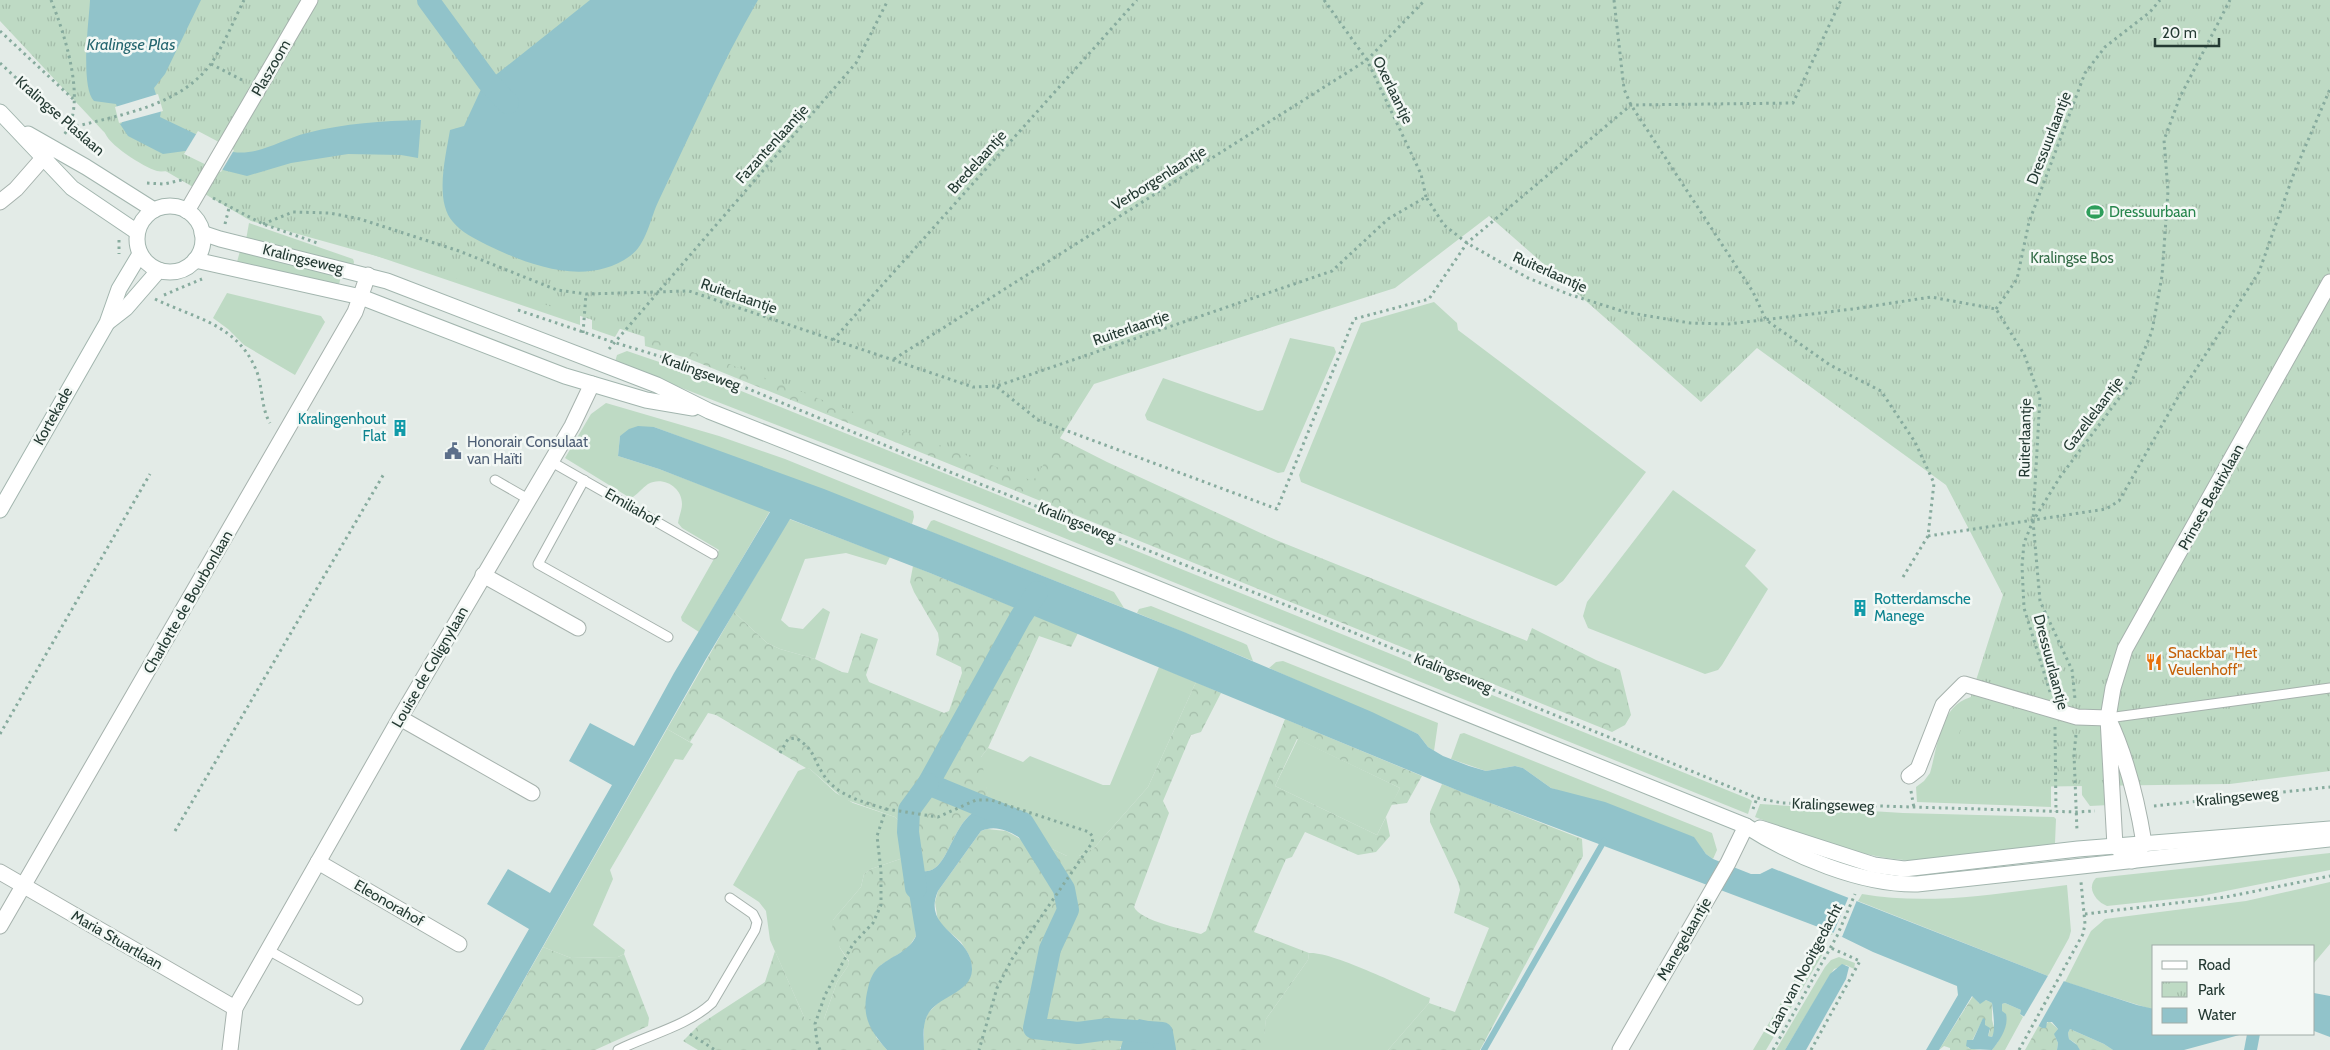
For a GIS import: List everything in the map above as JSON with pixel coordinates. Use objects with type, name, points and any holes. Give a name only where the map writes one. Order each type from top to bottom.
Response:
[{"type":"street","name":"Plaszoom","points":[[187,211],[310,0]]},
{"type":"street","name":"Kralingse Plaslaan","points":[[0,112],[48,153],[154,210]]},
{"type":"street","name":"Kralingse Plaslaan","points":[[48,153],[72,188],[137,232]]},
{"type":"street","points":[[0,202],[48,153]]},
{"type":"street","points":[[171,206],[187,211],[199,224],[202,232],[203,242],[196,260],[179,271],[159,270],[152,267],[140,254],[138,247],[137,232],[141,223],[154,210],[171,206]]},
{"type":"street","name":"Kralingseweg","points":[[202,232],[220,239],[368,275],[657,385],[709,411],[1141,582],[1746,826],[1776,845],[1858,876],[1891,884],[1917,884],[2330,839]]},
{"type":"street","name":"Kortekade","points":[[0,510],[107,323],[119,289],[140,254]]},
{"type":"street","name":"Kralingseweg","points":[[196,260],[361,298],[566,376],[646,400],[709,411]]},
{"type":"street","name":"Kortekade","points":[[107,323],[126,308],[159,270]]},
{"type":"street","name":"Charlotte de Bourbonlaan","points":[[0,926],[355,312],[368,275]]},
{"type":"street","name":"Prinses Beatrixlaan","points":[[2115,846],[2108,718],[2113,688],[2125,650],[2330,282]]},
{"type":"street","name":"Louise de Colignylaan","points":[[230,1050],[234,1008],[483,575],[572,426],[600,363]]},
{"type":"street","points":[[483,575],[578,628]]},
{"type":"street","points":[[1909,776],[1918,769],[1943,705],[1964,684],[2077,716],[2108,718],[2123,750],[2138,808],[2144,843],[2132,861],[2115,846]]},
{"type":"street","points":[[400,718],[532,793]]},
{"type":"street","name":"Kralingseweg","points":[[1746,826],[1762,829],[1895,869],[2144,843],[2330,829]]},
{"type":"street","name":"Manegelaantje","points":[[1620,1050],[1728,864],[1746,826]]},
{"type":"street","name":"Eleonorahof","points":[[318,862],[459,944]]},
{"type":"street","name":"Maria Stuartlaan","points":[[0,872],[234,1008]]},
{"type":"lane","name":"Emiliahof","points":[[550,461],[713,554]]},
{"type":"lane","points":[[495,480],[528,499]]},
{"type":"lane","points":[[584,480],[538,564],[668,637]]},
{"type":"lane","points":[[2108,718],[2330,688]]},
{"type":"lane","points":[[618,1050],[676,1024],[712,1003],[755,930],[756,916],[730,898]]},
{"type":"lane","points":[[268,950],[358,1000]]},
{"type":"path","points":[[51,0],[72,63],[74,100],[70,128],[160,102],[186,89],[211,64],[244,0]]},
{"type":"path","name":"Fazantenlaantje","points":[[613,342],[856,64],[888,0]]},
{"type":"path","name":"Bredelaantje","points":[[833,340],[1137,0]]},
{"type":"path","name":"Oxerlaantje","points":[[1324,0],[1367,60],[1421,174],[1426,197]]},
{"type":"path","name":"Verborgenlaantje","points":[[894,359],[1367,60],[1425,0]]},
{"type":"path","points":[[1614,0],[1624,89],[1631,105],[1753,292],[1766,320],[1830,365],[1881,391],[1915,442],[1934,483],[1928,536],[1903,577]]},
{"type":"path","points":[[997,386],[1038,420],[1277,509],[1354,319],[1429,299],[1467,243],[1631,105],[1793,103],[1841,0]]},
{"type":"path","name":"Dressuurlaantje","points":[[1996,309],[2016,279],[2029,222],[2085,73],[2105,47],[2150,12],[2160,0]]},
{"type":"path","name":"Gazellelaantje","points":[[2033,521],[2060,477],[2132,381],[2152,331],[2162,276],[2168,191],[2164,140],[2180,97],[2230,0]]},
{"type":"path","name":"Kralingse Plaslaan","points":[[0,31],[74,100]]},
{"type":"path","name":"Kralingse Plaslaan","points":[[0,63],[70,128],[108,158]]},
{"type":"path","points":[[211,64],[244,81]]},
{"type":"path","points":[[1928,536],[2106,509],[2120,501],[2178,397],[2258,272],[2294,173],[2330,88]]},
{"type":"path","points":[[138,178],[146,183],[164,184],[182,180]]},
{"type":"path","name":"Ruiterlaantje","points":[[264,224],[293,212],[330,213],[360,219],[459,250],[557,290],[586,294],[689,291],[973,387],[997,386],[1332,271],[1388,220],[1426,197],[1444,225],[1467,243],[1528,278],[1568,294],[1625,312],[1690,324],[1729,324],[1931,297],[1996,309],[2024,354],[2040,397],[2033,521],[2040,601],[2072,670],[2077,716],[2074,754],[2076,812]]},
{"type":"path","name":"Kralingseweg","points":[[220,239],[229,208],[264,224]]},
{"type":"path","points":[[150,304],[166,293],[195,284],[209,273],[213,264]]},
{"type":"path","points":[[142,290],[156,300],[209,321],[230,335],[245,350],[262,386],[264,413],[281,441]]},
{"type":"path","name":"Kralingseweg","points":[[613,342],[695,367],[950,472],[1306,613],[1757,798],[1782,803],[2056,812],[2114,809]]},
{"type":"path","points":[[175,831],[385,472]]},
{"type":"path","points":[[0,734],[150,474]]},
{"type":"path","name":"Dressuurlaantje","points":[[2033,521],[2024,542],[2022,566],[2024,608],[2056,710],[2056,812]]},
{"type":"path","points":[[780,753],[788,739],[796,738],[811,748],[823,776],[833,785],[853,799],[886,810],[938,817],[976,800],[991,800],[1089,832],[1093,837],[1092,843],[1068,881],[1012,958],[997,988],[979,1050]]},
{"type":"path","name":"Kralingseweg","points":[[2138,808],[2330,787]]},
{"type":"path","points":[[820,1050],[815,1024],[825,996],[853,944],[873,923],[881,905],[881,871],[877,836],[886,810]]},
{"type":"path","points":[[2019,1050],[2083,934],[2085,914],[2226,897],[2330,876]]},
{"type":"path","name":"Laan van Nooitgedacht","points":[[1773,1050],[1838,936],[1854,898]]},
{"type":"path","points":[[1811,1050],[1860,961],[1831,948]]},
{"type":"path","points":[[676,1024],[715,1050]]},
{"type":"green space","name":"Kralingse Bos","points":[[0,0],[2330,0],[2330,771],[2230,784],[1942,788],[2003,595],[1946,485],[1757,348],[1701,402],[1489,216],[1395,288],[1094,384],[1033,481],[729,364],[509,293],[251,221],[116,142],[103,131],[0,21]]},
{"type":"green space","points":[[104,130],[169,171],[157,171],[135,160],[111,142]]},
{"type":"green space","points":[[249,223],[353,259],[353,266],[246,240]]},
{"type":"green space","points":[[294,228],[580,303],[580,325]]},
{"type":"green space","points":[[240,251],[339,274],[341,277],[339,284],[237,262]]},
{"type":"green space","points":[[227,293],[321,316],[325,322],[295,375],[244,345],[228,329],[213,318]]},
{"type":"green space","points":[[592,302],[635,303],[615,337],[592,329]]},
{"type":"green space","points":[[1434,302],[1457,323],[1458,330],[1646,472],[1563,581],[1556,586],[1301,482],[1299,475],[1361,323]]},
{"type":"green space","points":[[644,327],[1036,426],[1107,462],[1276,540],[1527,641],[1532,628],[1620,670],[1631,715],[1625,725],[1612,732],[687,358],[645,346]]},
{"type":"green space","points":[[1290,338],[1334,347],[1336,352],[1284,472],[1278,473],[1147,420],[1145,415],[1163,378],[1258,411],[1263,410]]},
{"type":"green space","points":[[627,351],[724,384],[1749,799],[1752,801],[1748,814],[975,502],[615,362],[617,355]]},
{"type":"green space","points":[[606,403],[719,436],[785,459],[913,511],[912,524],[654,427],[620,436],[618,456],[659,469],[770,511],[699,632],[682,621],[681,617],[719,550],[682,528],[678,523],[682,509],[679,493],[671,485],[660,481],[648,484],[633,497],[627,496],[565,458],[591,414]]},
{"type":"green space","points":[[1673,490],[1756,550],[1745,566],[1768,589],[1722,665],[1718,670],[1705,674],[1588,628],[1583,616],[1587,602]]},
{"type":"green space","points":[[789,519],[890,557],[886,565],[846,553],[805,559],[781,620],[789,627],[803,629],[823,608],[830,612],[815,659],[780,649],[767,643],[734,612]]},
{"type":"green space","points":[[934,520],[1114,592],[1124,608],[926,530],[931,521]]},
{"type":"green space","points":[[913,566],[1078,633],[1071,647],[1039,636],[988,748],[981,757],[990,805],[977,810],[966,819],[946,854],[933,870],[923,871],[918,864],[905,866],[916,936],[908,948],[881,965],[876,1037],[887,1050],[698,1050],[683,1041],[699,1025],[765,982],[775,951],[805,1019],[824,1019],[837,982],[848,966],[849,961],[840,948],[832,929],[833,920],[861,887],[864,874],[871,869],[906,857],[899,821],[895,817],[844,799],[810,769],[716,715],[708,713],[690,742],[667,729],[734,612],[767,643],[780,649],[815,659],[842,672],[848,673],[861,633],[878,639],[866,675],[869,682],[944,713],[949,711],[962,673],[961,667],[936,655],[939,640],[938,633],[910,582]]},
{"type":"green space","points":[[1151,606],[1247,645],[1253,661],[1137,613],[1139,609]]},
{"type":"green space","points":[[1283,661],[1438,723],[1434,751],[1428,747],[1418,734],[1269,668],[1276,662]]},
{"type":"green space","points":[[1159,667],[1196,682],[1148,787],[1094,848],[1079,856],[1067,856],[1050,848],[1041,836],[1024,824],[990,805],[981,764],[981,757],[988,748],[1023,762],[1030,756],[1103,785],[1110,785]]},
{"type":"green space","points":[[1196,682],[1221,693],[1201,732],[1191,735],[1163,801],[1169,813],[1134,907],[1145,917],[1154,921],[1201,934],[1206,931],[1285,719],[1422,776],[1407,803],[1391,805],[1400,788],[1297,739],[1275,786],[1377,835],[1386,817],[1390,836],[1376,852],[1358,855],[1305,832],[1292,857],[1286,859],[1254,932],[1309,953],[1308,960],[1266,1019],[1263,1050],[1166,1050],[1162,1044],[1120,1047],[1120,1050],[924,1050],[924,1023],[928,1013],[972,969],[969,955],[961,942],[938,922],[935,902],[938,891],[981,831],[987,829],[1006,831],[1043,851],[1047,851],[1050,848],[1067,856],[1079,856],[1094,848],[1148,787]]},
{"type":"green space","points":[[1976,696],[2051,717],[2051,807],[1917,802],[1916,787],[1930,773],[1939,737],[1948,715],[1955,706],[1964,700]]},
{"type":"green space","points":[[667,729],[693,744],[683,760],[675,759],[610,870],[613,879],[593,925],[625,950],[624,954],[618,957],[571,958],[543,947]]},
{"type":"green space","points":[[1464,733],[1712,833],[1717,850],[1713,859],[1706,854],[1693,837],[1551,788],[1523,768],[1515,766],[1486,771],[1451,759],[1460,734]]},
{"type":"green space","points":[[2081,734],[2102,741],[2109,805],[2090,806],[2082,795]]},
{"type":"green space","points":[[1298,739],[1400,788],[1377,835],[1275,786]]},
{"type":"green space","points":[[806,768],[810,769],[836,793],[853,803],[895,817],[899,821],[906,857],[871,869],[864,874],[861,887],[833,920],[840,948],[849,962],[837,982],[824,1019],[805,1019],[770,940],[766,911],[759,902],[733,885],[798,771]]},
{"type":"green space","points":[[1442,784],[1582,839],[1583,856],[1480,1050],[1388,1050],[1429,1003],[1455,1012],[1489,928],[1454,913],[1460,890],[1458,882],[1430,822],[1430,812]]},
{"type":"green space","points":[[1760,804],[1903,813],[2054,817],[2056,819],[2055,843],[2054,845],[1915,861],[1894,859],[1853,851],[1755,817]]},
{"type":"green space","points":[[2330,853],[2330,870],[2201,896],[2107,906],[2096,898],[2092,890],[2093,882],[2096,878]]},
{"type":"green space","points":[[2330,882],[2330,944],[2315,962],[2315,945],[2152,945],[2152,1009],[2065,982],[2091,931],[2105,919],[2246,901]]},
{"type":"green space","points":[[2067,885],[2071,931],[2048,976],[1858,901],[1862,894],[1913,899],[1939,899],[1990,895]]},
{"type":"green space","points":[[1824,930],[1833,934],[1829,936],[1825,944],[1827,947],[1766,1050],[1753,1050]]},
{"type":"green space","points":[[543,947],[571,958],[618,957],[624,954],[649,1018],[648,1026],[595,1050],[484,1050]]},
{"type":"green space","points":[[1309,953],[1334,958],[1369,971],[1430,998],[1429,1003],[1388,1050],[1262,1050],[1266,1019],[1308,960]]},
{"type":"green space","points":[[1839,957],[1855,963],[1854,969],[1846,965],[1834,969],[1785,1050],[1776,1050],[1825,967],[1831,960]]},
{"type":"green space","points":[[1973,996],[1979,1003],[1986,1000],[1992,1003],[1992,1020],[1995,1031],[1992,1037],[1988,1036],[1990,1030],[1985,1026],[1983,1019],[1972,1041],[1968,1040],[1968,1048],[1980,1050],[1950,1050],[1950,1048],[1944,1046],[1939,1050]]},
{"type":"green space","points":[[2005,1003],[2021,1010],[2020,1014],[2023,1017],[2005,1050],[1992,1050],[2002,1033],[2002,1004]]},
{"type":"green space","points":[[2049,1021],[2058,1029],[2055,1036],[2058,1043],[2057,1050],[2025,1050],[2039,1025],[2042,1028]]},
{"type":"green space","points":[[2070,1029],[2113,1050],[2080,1050],[2069,1039],[2068,1033]]},
{"type":"water","name":"Kralingse Plas","points":[[90,0],[201,0],[165,74],[154,88],[161,111],[160,117],[233,152],[243,153],[252,152],[298,136],[336,127],[378,122],[421,120],[418,158],[401,155],[348,154],[291,163],[247,176],[223,170],[185,151],[163,154],[128,136],[120,124],[122,123],[116,104],[94,101],[90,93],[86,68]]},
{"type":"water","points":[[590,0],[758,0],[731,49],[659,200],[648,230],[640,245],[630,256],[613,265],[596,270],[577,272],[558,270],[521,260],[487,245],[464,232],[453,222],[447,213],[444,202],[443,178],[450,130],[464,126],[483,85]]},
{"type":"water","points":[[638,426],[654,427],[824,489],[1184,632],[1372,712],[1418,734],[1428,747],[1443,756],[1486,771],[1515,766],[1523,768],[1551,788],[1605,802],[1694,837],[1706,854],[1713,859],[1751,874],[1760,874],[1772,868],[2048,976],[2152,1009],[2152,1035],[2239,1035],[2184,1050],[2113,1050],[2070,1029],[2068,1033],[2069,1039],[2080,1050],[2057,1050],[2058,1043],[2054,1034],[2058,1029],[2052,1022],[2047,1022],[2046,1028],[2042,1028],[2020,1014],[2021,1010],[2005,1003],[2002,1004],[2002,1011],[2006,1014],[2006,1024],[1995,1046],[1992,1050],[1971,1049],[1966,1046],[1967,1040],[1973,1040],[1983,1018],[1985,1019],[1985,1025],[1990,1028],[1988,1036],[1992,1037],[1994,1026],[1992,1003],[1986,1000],[1980,1004],[1972,996],[1939,1050],[1926,1050],[1958,995],[1957,986],[1873,952],[1834,933],[1464,793],[930,573],[790,519],[706,659],[484,1050],[460,1050],[529,929],[487,904],[508,869],[550,893],[612,785],[569,761],[590,723],[634,746],[674,673],[770,512],[659,469],[618,456],[620,436],[629,429]]},
{"type":"water","points":[[990,805],[1033,830],[1047,842],[1050,848],[1047,851],[1043,851],[1013,834],[997,829],[981,831],[938,891],[935,904],[936,915],[965,948],[970,958],[972,970],[970,978],[960,990],[931,1009],[925,1020],[924,1050],[887,1050],[871,1029],[865,1007],[870,981],[876,969],[905,949],[916,936],[904,862],[906,857],[911,858],[923,871],[933,870],[946,854],[966,819],[977,810]]},
{"type":"water","points":[[1842,964],[1849,967],[1846,979],[1806,1050],[1785,1050],[1830,974]]},
{"type":"water","points":[[2315,993],[2330,996],[2330,1037],[2315,1031]]},
{"type":"water","points":[[1139,1019],[1152,1022],[1166,1050],[1120,1050],[1125,1034]]},
{"type":"water","points":[[2247,1035],[2260,1035],[2257,1050],[2244,1050]]},
{"type":"pier","points":[[158,94],[163,111],[119,123],[115,107]]},
{"type":"pier","points":[[198,131],[234,150],[221,172],[184,154]]},
{"type":"pier","points":[[1849,896],[1857,900],[1842,937],[1833,934]]},
{"type":"pier","points":[[2049,974],[2065,979],[2038,1027],[2022,1020]]},
{"type":"waterway","points":[[428,0],[488,82],[508,103]]},
{"type":"waterway","points":[[1037,592],[1020,618],[928,784],[1023,823],[1064,889],[1068,910],[1050,949],[1034,1028],[1078,1033],[1108,1029],[1162,1033],[1165,1050]]},
{"type":"waterway","points":[[916,888],[908,832],[909,810],[928,784]]},
{"type":"waterway","points":[[1484,1050],[1604,841]]},
{"type":"place","name":"Dressuurbaan","points":[[2095,212]]},
{"type":"place","name":"Kralingenhout Flat","points":[[400,428]]},
{"type":"place","name":"Honorair Consulaat van Haïti","points":[[453,451]]},
{"type":"place","name":"Rotterdamsche Manege","points":[[1860,608]]},
{"type":"place","name":"Snackbar \"Het Veulenhoff\"","points":[[2154,662]]}]
